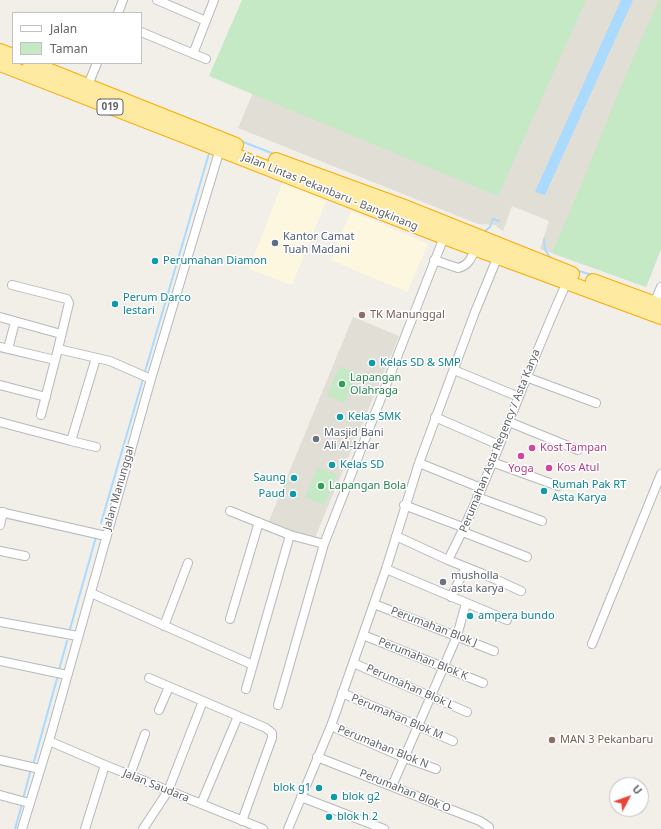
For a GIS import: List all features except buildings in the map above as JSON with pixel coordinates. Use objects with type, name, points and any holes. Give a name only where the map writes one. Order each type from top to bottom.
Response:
[{"type":"highway","points":[[0,52],[12,56]]},
{"type":"highway","name":"Jalan Lintas Pekanbaru - Bangkinang","points":[[0,64],[226,146],[335,188],[444,237],[661,317]]},
{"type":"highway","name":"Jalan Lintas Pekanbaru - Bangkinang","points":[[33,64],[88,85],[226,146]]},
{"type":"highway","name":"Jalan Lintas Pekanbaru - Bangkinang","points":[[335,188],[402,206],[657,305]]},
{"type":"street","points":[[118,12],[123,0]]},
{"type":"street","points":[[156,0],[206,21]]},
{"type":"street","points":[[193,54],[214,0]]},
{"type":"street","points":[[142,32],[206,60]]},
{"type":"street","points":[[88,85],[97,64]]},
{"type":"street","name":"Jalan Manunggal","points":[[22,829],[49,741],[151,379],[226,146]]},
{"type":"street","points":[[278,705],[324,544],[444,237]]},
{"type":"street","points":[[434,260],[458,268],[462,267],[469,261],[476,248]]},
{"type":"street","points":[[289,829],[317,757],[331,726],[386,569],[404,505],[475,312],[498,256]]},
{"type":"street","name":"Perumahan Asta Regency / Asta Karya","points":[[448,560],[464,530],[526,377],[567,282]]},
{"type":"street","points":[[12,285],[67,299],[69,303],[42,415]]},
{"type":"street","points":[[657,305],[661,287]]},
{"type":"street","points":[[0,317],[61,334]]},
{"type":"street","points":[[15,322],[4,348],[55,360]]},
{"type":"street","points":[[58,349],[110,361],[151,379]]},
{"type":"street","points":[[71,441],[96,358]]},
{"type":"street","points":[[454,370],[518,397]]},
{"type":"street","points":[[526,377],[596,403]]},
{"type":"street","points":[[0,385],[46,397]]},
{"type":"street","points":[[436,417],[499,445]]},
{"type":"street","points":[[0,422],[96,447]]},
{"type":"street","points":[[509,422],[578,450]]},
{"type":"street","points":[[492,462],[558,486]]},
{"type":"street","points":[[419,463],[481,488]]},
{"type":"street","points":[[592,644],[661,474]]},
{"type":"street","points":[[477,497],[542,521]]},
{"type":"street","points":[[404,505],[527,557]]},
{"type":"street","points":[[230,511],[290,535],[324,544]]},
{"type":"street","points":[[0,525],[2,512],[106,536]]},
{"type":"street","points":[[230,619],[259,522]]},
{"type":"street","points":[[246,689],[290,535]]},
{"type":"street","points":[[396,536],[521,591]]},
{"type":"street","points":[[0,551],[25,556]]},
{"type":"street","points":[[164,626],[188,563]]},
{"type":"street","points":[[451,597],[466,567]]},
{"type":"street","points":[[386,569],[507,620]]},
{"type":"street","points":[[91,593],[253,664]]},
{"type":"street","points":[[392,786],[417,727],[432,697],[457,636],[466,603]]},
{"type":"street","name":"Perumahan Blok J","points":[[374,604],[494,651]]},
{"type":"street","points":[[0,622],[78,636]]},
{"type":"street","name":"Perumahan Blok K","points":[[363,635],[483,683]]},
{"type":"street","points":[[0,661],[67,675]]},
{"type":"street","name":"Perumahan Blok L","points":[[353,663],[467,712]]},
{"type":"street","points":[[149,678],[266,728],[272,734],[272,738],[242,821]]},
{"type":"street","points":[[159,710],[169,687]]},
{"type":"street","name":"Perumahan Blok M","points":[[342,693],[417,727],[453,741]]},
{"type":"street","points":[[143,829],[168,790],[203,702]]},
{"type":"street","points":[[201,804],[238,716]]},
{"type":"street","name":"Perumahan Blok N","points":[[331,726],[405,758],[436,769]]},
{"type":"street","points":[[130,775],[144,734]]},
{"type":"street","name":"Jalan Saudara","points":[[49,741],[258,828]]},
{"type":"street","name":"Perumahan Blok O","points":[[317,757],[480,821],[489,827],[489,829]]},
{"type":"street","points":[[0,760],[40,769]]},
{"type":"street","points":[[84,829],[105,765]]},
{"type":"street","points":[[0,795],[29,803]]},
{"type":"street","points":[[301,797],[384,829]]},
{"type":"shaded area","points":[[293,0],[661,0],[661,249],[646,287],[540,249],[549,221],[512,206],[503,231],[495,225],[478,224],[238,128]]},
{"type":"shaded area","points":[[283,181],[327,199],[292,285],[249,269]]},
{"type":"shaded area","points":[[351,211],[428,244],[407,292],[331,260]]},
{"type":"shaded area","points":[[353,317],[399,336],[314,540],[269,521]]},
{"type":"green space","points":[[242,0],[586,0],[498,196],[209,76]]},
{"type":"green space","points":[[659,0],[661,0],[661,249],[646,287],[552,253],[631,63]]},
{"type":"green space","name":"Lapangan Olahraga","points":[[340,366],[357,374],[344,403],[327,395]]},
{"type":"green space","name":"Lapangan Bola","points":[[318,467],[337,475],[324,505],[305,497]]},
{"type":"water","points":[[621,0],[633,0],[545,195],[535,192]]},
{"type":"waterway","points":[[241,141],[274,154]]},
{"type":"waterway","points":[[144,375],[210,150]]},
{"type":"waterway","points":[[484,232],[490,227],[493,219],[499,221]]},
{"type":"waterway","points":[[544,239],[545,250],[552,260]]},
{"type":"waterway","points":[[576,270],[592,275]]},
{"type":"waterway","points":[[101,523],[143,379]]},
{"type":"waterway","points":[[70,629],[96,537]]},
{"type":"waterway","points":[[59,670],[67,641]]},
{"type":"waterway","points":[[33,765],[58,675]]},
{"type":"waterway","points":[[23,799],[31,769]]},
{"type":"waterway","points":[[15,829],[22,804]]},
{"type":"place","name":"Kantor Camat Tuah Madani","points":[[275,243]]},
{"type":"place","name":"Perumahan Diamon","points":[[155,261]]},
{"type":"place","name":"Perum Darco lestari","points":[[115,304]]},
{"type":"place","name":"TK Manunggal","points":[[362,315]]},
{"type":"place","name":"Kelas SD & SMP","points":[[372,363]]},
{"type":"place","name":"Lapangan Olahraga","points":[[342,384]]},
{"type":"place","name":"Kelas SMK","points":[[340,417]]},
{"type":"place","name":"Masjid Bani Ali Al-Izhar","points":[[316,439]]},
{"type":"place","name":"Kost Tampan","points":[[532,448]]},
{"type":"place","name":"Yoga","points":[[521,456]]},
{"type":"place","name":"Kelas SD","points":[[332,465]]},
{"type":"place","name":"Kos Atul","points":[[549,468]]},
{"type":"place","name":"Saung","points":[[294,478]]},
{"type":"place","name":"Lapangan Bola","points":[[321,486]]},
{"type":"place","name":"Rumah Pak RT Asta Karya","points":[[544,491]]},
{"type":"place","name":"Paud","points":[[293,494]]},
{"type":"place","name":"musholla asta karya","points":[[443,582]]},
{"type":"place","name":"ampera bundo","points":[[470,616]]},
{"type":"place","name":"MAN 3 Pekanbaru","points":[[552,740]]},
{"type":"place","name":"blok g1","points":[[319,788]]},
{"type":"place","name":"blok g2","points":[[334,797]]},
{"type":"place","name":"blok h 2","points":[[329,817]]}]
